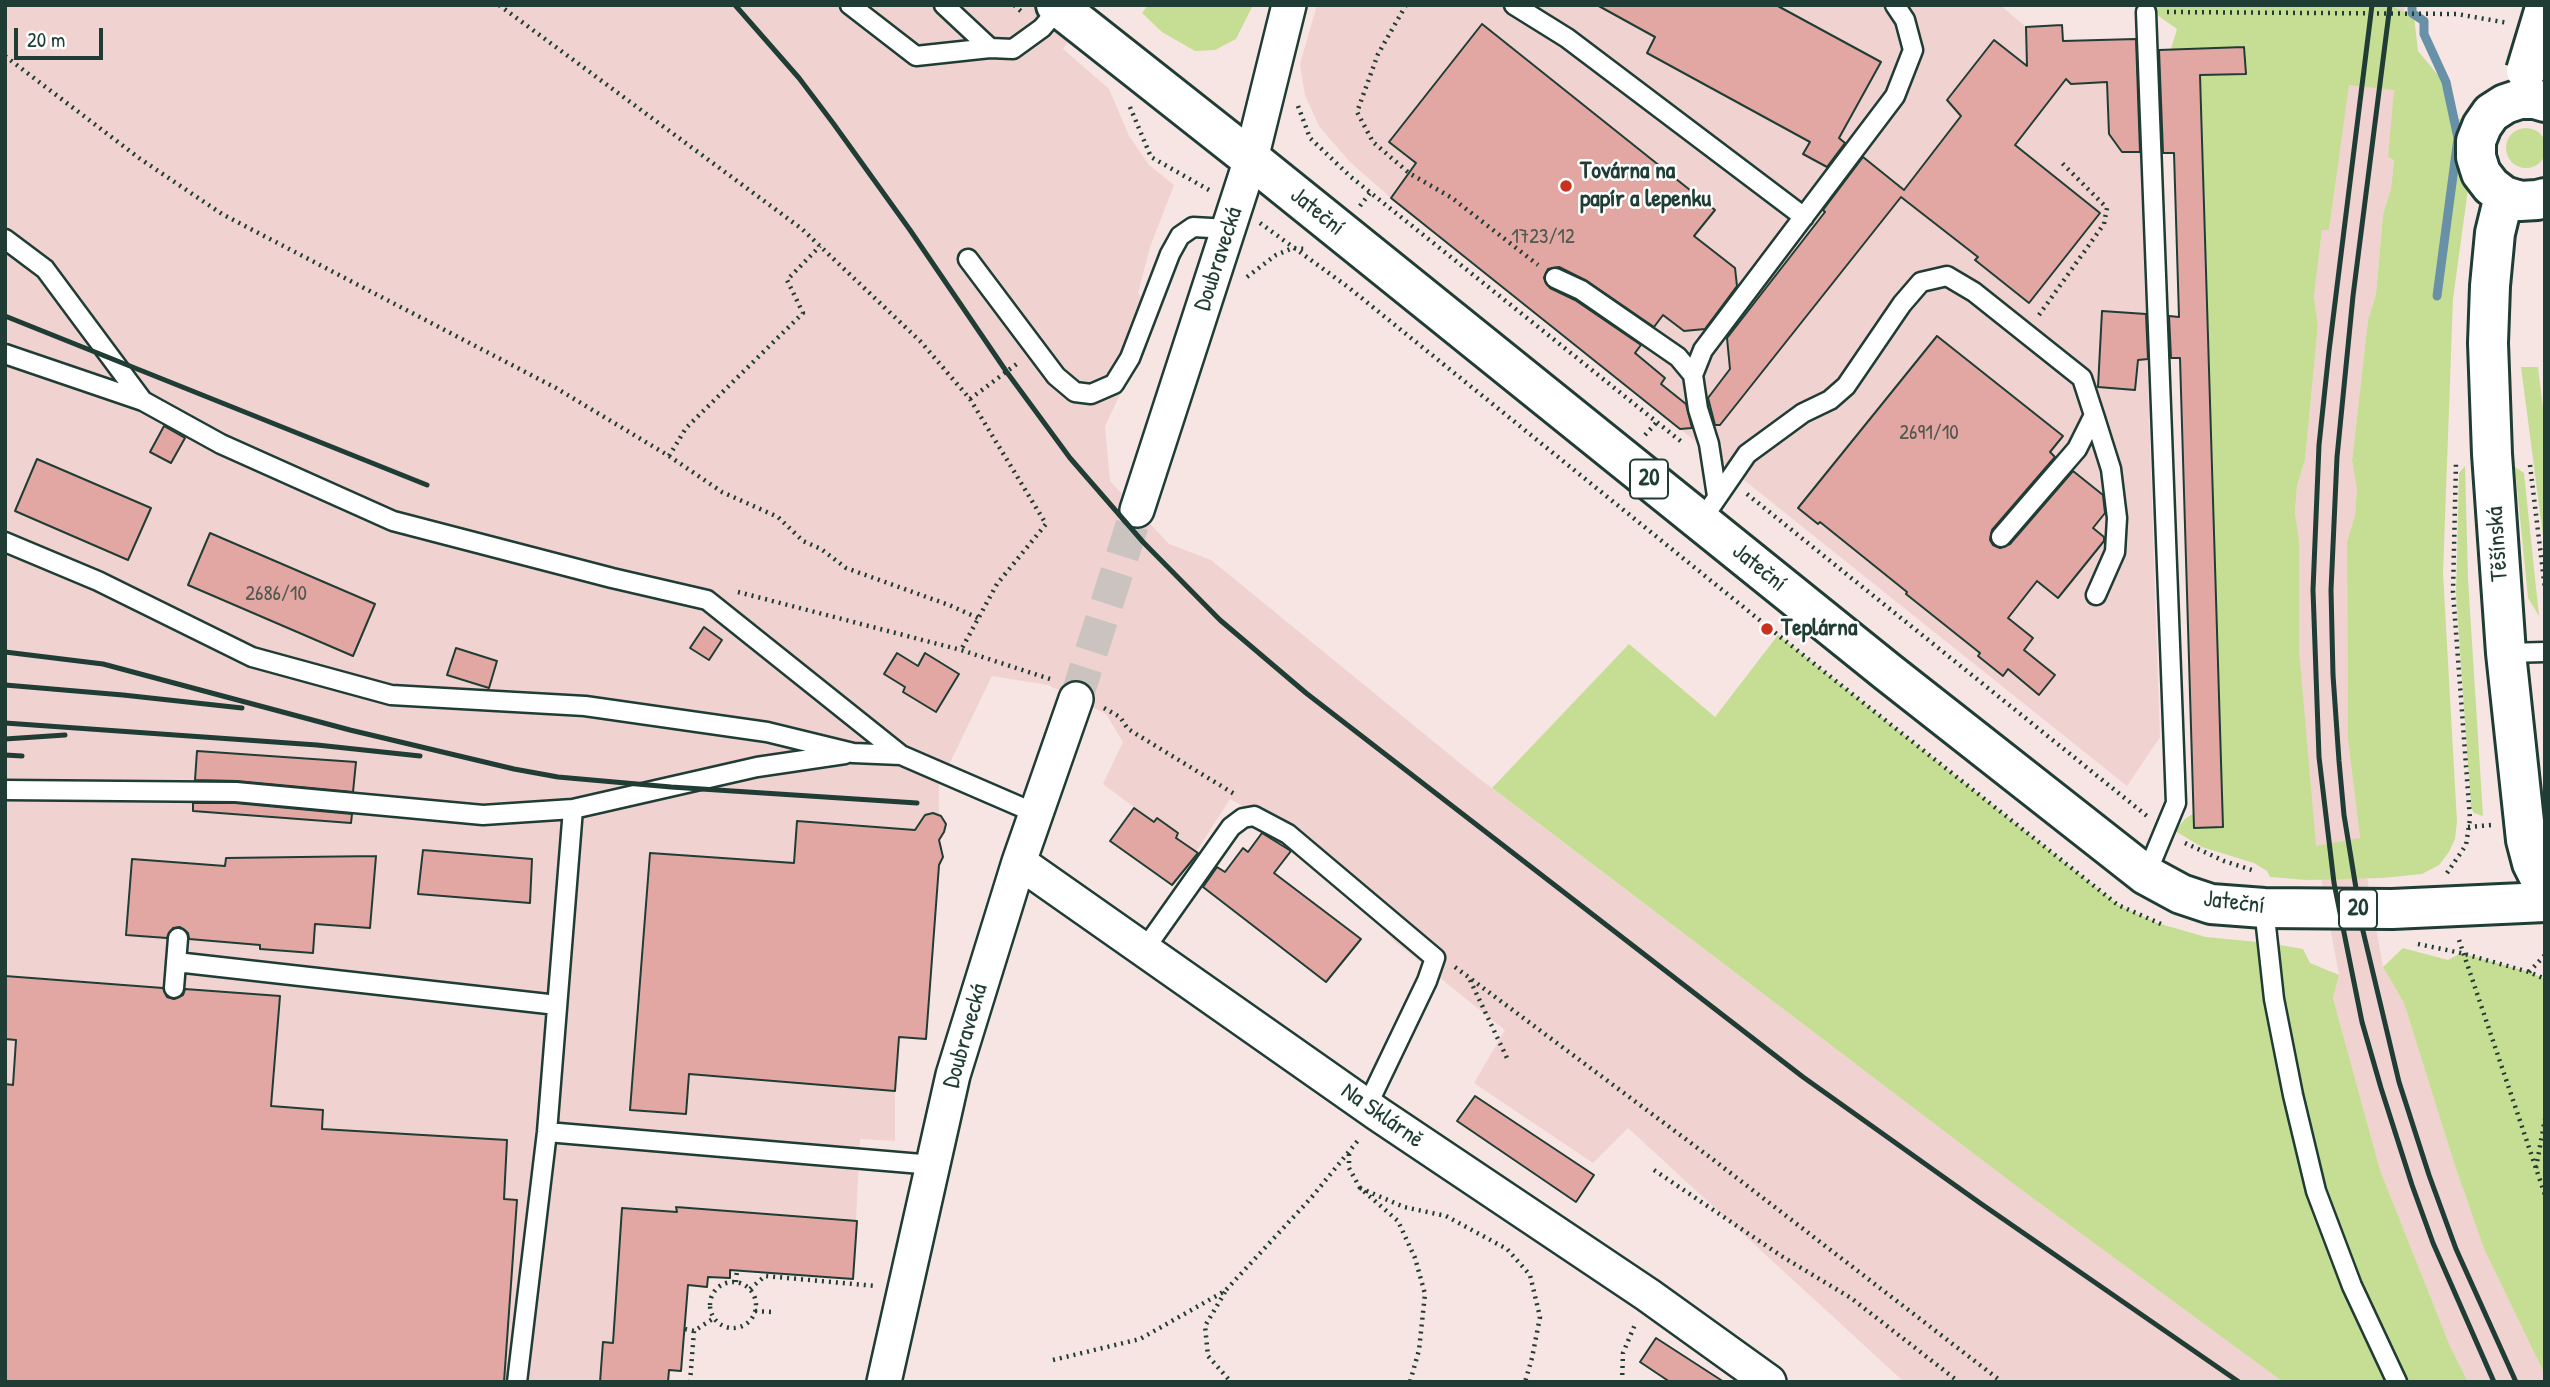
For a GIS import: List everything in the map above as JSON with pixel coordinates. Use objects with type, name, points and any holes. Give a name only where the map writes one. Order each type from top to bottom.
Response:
[{"type":"main road","name":"Jateční","points":[[1053,14],[1251,159],[1339,230],[1709,509],[1889,673],[2146,874],[2181,894],[2211,904],[2261,890],[2392,909],[2444,885],[2545,902]]},
{"type":"main road","points":[[2532,16],[2530,90],[2491,113],[2476,142],[2476,157],[2481,173],[2491,186],[2504,196],[2520,201],[2545,198]]},
{"type":"main road","name":"Těšínská","points":[[2504,196],[2495,233],[2488,343],[2491,454],[2506,653],[2526,841],[2532,863],[2545,889]]},
{"type":"street","name":"Doubravecká","points":[[1137,510],[1251,159],[1289,5]]},
{"type":"street","name":"Doubravecká","points":[[884,1382],[953,1075],[1019,862],[1077,695]]},
{"type":"street","name":"Na Sklárně","points":[[1019,862],[1373,1110],[1648,1295],[1754,1377]]},
{"type":"lane","points":[[850,5],[916,55],[990,48],[1013,49],[1053,14]]},
{"type":"lane","points":[[944,5],[990,48]]},
{"type":"lane","points":[[1514,5],[1567,38],[1804,217]]},
{"type":"lane","points":[[1709,509],[1714,468],[1698,409],[1693,375],[1703,350],[1895,96],[1913,50],[1905,20],[1895,5]]},
{"type":"lane","points":[[2146,12],[2176,803],[2146,874]]},
{"type":"lane","points":[[968,259],[1056,376],[1075,392],[1091,394],[1114,384],[1130,358],[1170,254],[1180,236],[1193,227],[1232,217]]},
{"type":"lane","points":[[5,239],[45,269],[143,401]]},
{"type":"lane","points":[[1709,509],[1747,454],[1803,413],[1830,400],[1846,386],[1902,304],[1921,282],[1947,276],[1974,292],[2082,378],[2111,469],[2118,519],[2115,552],[2096,595]]},
{"type":"lane","points":[[1555,278],[1581,290],[1678,357],[1693,375]]},
{"type":"lane","points":[[5,354],[143,401],[221,444],[393,521],[585,572],[707,600],[901,755],[1035,813]]},
{"type":"lane","points":[[2001,537],[2077,449],[2094,415]]},
{"type":"lane","points":[[5,542],[98,582],[252,657],[391,695],[585,706],[767,732],[853,753]]},
{"type":"lane","points":[[2506,653],[2545,652]]},
{"type":"lane","points":[[5,790],[236,792],[483,815],[573,809],[757,767],[853,753],[901,755]]},
{"type":"lane","points":[[517,1382],[547,1132],[573,809]]},
{"type":"lane","points":[[1144,950],[1231,827],[1243,818],[1254,816],[1288,834],[1435,958],[1373,1110]]},
{"type":"lane","points":[[2261,890],[2274,999],[2316,1191],[2352,1286],[2397,1382]]},
{"type":"lane","points":[[174,988],[177,938]]},
{"type":"lane","points":[[176,962],[557,1005]]},
{"type":"lane","points":[[547,1132],[933,1166]]},
{"type":"path","points":[[499,5],[802,229],[921,342],[970,399],[1046,524],[998,584],[961,650]]},
{"type":"path","points":[[1014,5],[1053,14]]},
{"type":"path","points":[[1406,5],[1378,54],[1357,112],[1373,142],[1409,173],[1452,198],[1555,278]]},
{"type":"path","points":[[2146,12],[2532,16]]},
{"type":"path","points":[[5,57],[139,158],[222,214],[556,388],[669,456],[722,492],[778,517],[803,541],[821,549],[846,568],[978,618]]},
{"type":"path","points":[[1126,98],[1151,157],[1232,217]]},
{"type":"path","points":[[1296,102],[1310,138],[1370,193],[1714,468]]},
{"type":"path","points":[[2026,333],[2104,224],[2107,208],[2060,161]]},
{"type":"path","points":[[1243,286],[1248,276],[1276,255],[1293,247],[1323,251],[1370,193]]},
{"type":"path","points":[[669,456],[686,428],[803,313],[787,280],[820,246]]},
{"type":"path","points":[[970,399],[1035,350]]},
{"type":"path","points":[[2456,454],[2453,592],[2470,819],[2466,845],[2444,885],[2461,953],[2545,1195]]},
{"type":"path","points":[[1730,480],[2165,831],[2261,890]]},
{"type":"path","points":[[707,600],[718,586],[961,650],[1048,677],[1120,717],[1128,729],[1244,800],[1254,816]]},
{"type":"path","points":[[2461,953],[2529,972],[2545,980]]},
{"type":"path","points":[[2529,972],[2545,955]]},
{"type":"path","points":[[1435,958],[1457,968],[1712,1158],[2002,1382]]},
{"type":"path","points":[[1468,977],[1507,1058]]},
{"type":"path","points":[[1231,1382],[1208,1356],[1205,1326],[1225,1291],[1311,1198],[1349,1152],[1373,1110]]},
{"type":"path","points":[[2536,1169],[2545,1119]]},
{"type":"path","points":[[1349,1152],[1349,1168],[1360,1188],[1398,1221],[1415,1258],[1425,1294],[1419,1350],[1410,1382]]},
{"type":"path","points":[[1654,1170],[1783,1257],[1851,1298],[1959,1382]]},
{"type":"path","points":[[1360,1188],[1404,1207],[1446,1216],[1507,1250],[1530,1275],[1539,1317],[1525,1382]]},
{"type":"path","points":[[736,1282],[737,1270]]},
{"type":"path","points":[[750,1289],[765,1276],[884,1287]]},
{"type":"path","points":[[736,1282],[750,1289],[755,1311],[747,1323],[733,1328],[714,1318],[710,1304],[715,1290],[721,1285],[736,1282]]},
{"type":"path","points":[[1053,1360],[1140,1339],[1225,1291]]},
{"type":"path","points":[[1622,1382],[1623,1353],[1648,1295]]},
{"type":"path","points":[[755,1311],[773,1312]]},
{"type":"path","points":[[685,1329],[694,1331],[714,1318]]},
{"type":"path","points":[[690,1382],[694,1331]]},
{"type":"shaded area","points":[[5,5],[1092,5],[1063,49],[1109,89],[1129,136],[1149,165],[1174,185],[1150,247],[1138,293],[1157,317],[1105,426],[1110,481],[1169,544],[1211,560],[1477,777],[2015,1185],[2283,1382],[1904,1382],[1628,1128],[1593,1163],[1474,1083],[1505,1030],[1394,941],[1300,837],[1230,799],[1196,852],[1176,838],[1178,833],[1158,818],[1154,822],[1103,784],[1123,742],[1106,714],[1048,685],[992,676],[939,785],[938,875],[926,1039],[899,1038],[895,1141],[860,1139],[853,1279],[732,1270],[730,1278],[708,1277],[707,1287],[688,1285],[681,1371],[669,1370],[668,1382],[5,1382]]},
{"type":"shaded area","points":[[1317,5],[2000,5],[2026,27],[2062,24],[2063,42],[2106,40],[2139,120],[2160,737],[2127,786],[1391,198],[1350,162],[1319,126],[1305,95],[1300,64]]},
{"type":"shaded area","points":[[2359,5],[2405,5],[2388,157],[2394,159],[2391,189],[2383,214],[2376,294],[2368,320],[2352,461],[2357,489],[2355,515],[2347,542],[2348,740],[2360,838],[2383,967],[2404,1003],[2484,1249],[2545,1375],[2545,1382],[2468,1382],[2450,1346],[2380,1170],[2333,998],[2339,975],[2315,846],[2299,649],[2299,539],[2295,513],[2297,486],[2305,460],[2318,325],[2314,297],[2322,229],[2329,230]]},
{"type":"green space","points":[[1148,5],[1253,5],[1236,39],[1215,50],[1195,51],[1162,32],[1142,13]]},
{"type":"green space","points":[[2143,5],[2389,5],[2414,16],[2418,51],[2442,80],[2450,117],[2477,123],[2453,299],[2443,573],[2457,822],[2455,839],[2449,852],[2439,865],[2422,874],[2307,880],[2270,877],[2267,871],[2254,863],[2202,847],[2175,831],[2194,813],[2223,826],[2200,49],[2171,49],[2177,29]],"holes":[[[2349,85],[2394,90],[2388,157],[2394,160],[2391,189],[2383,214],[2376,294],[2368,320],[2352,461],[2357,489],[2355,515],[2347,542],[2348,740],[2360,838],[2316,846],[2299,649],[2299,539],[2295,513],[2297,486],[2305,460],[2318,325],[2314,297],[2322,230],[2329,230]]]},
{"type":"green space","points":[[2526,128],[2540,134],[2546,148],[2540,162],[2526,168],[2512,162],[2506,148],[2512,134]]},
{"type":"green space","points":[[2521,367],[2538,367],[2545,424],[2545,551]]},
{"type":"green space","points":[[2465,466],[2468,579],[2483,816],[2474,813],[2471,807],[2456,594],[2459,473]]},
{"type":"green space","points":[[2515,467],[2524,473],[2539,616],[2528,598]]},
{"type":"green space","points":[[1778,635],[2118,905],[2157,923],[2206,937],[2303,949],[2310,963],[2339,975],[2333,998],[2380,1170],[2450,1346],[2468,1382],[2283,1382],[2015,1185],[1492,788],[1629,644],[1715,717]]},
{"type":"green space","points":[[2403,948],[2448,960],[2461,953],[2545,979],[2545,1375],[2484,1249],[2404,1003],[2383,967]]},
{"type":"building","points":[[1597,5],[1776,5],[1881,62],[1839,138],[1845,143],[1827,167],[1803,154],[1810,142],[1647,53],[1655,37]]},
{"type":"building","name":"Továrna na papír a lepenku","points":[[1482,24],[1715,210],[1694,236],[1735,268],[1737,286],[1705,329],[1684,331],[1663,315],[1654,327],[1587,281],[1559,267],[1548,269],[1544,278],[1550,288],[1575,300],[1641,345],[1635,353],[1665,378],[1661,384],[1686,404],[1692,428],[1680,429],[1391,198],[1416,163],[1389,142]]},
{"type":"building","points":[[2062,25],[2063,41],[2136,39],[2140,152],[2122,152],[2109,134],[2107,82],[2071,84],[2066,79],[2015,145],[2100,213],[2029,303],[1975,260],[1978,257],[1901,197],[1720,425],[1715,425],[1708,398],[1730,369],[1727,338],[1825,212],[1823,210],[1863,157],[1904,190],[1961,116],[1947,100],[1994,40],[2027,66],[2026,27]]},
{"type":"building","points":[[2244,47],[2246,74],[2200,75],[2223,827],[2194,828],[2180,358],[2171,358],[2169,316],[2179,317],[2174,153],[2163,153],[2159,50]]},
{"type":"building","points":[[2102,311],[2146,314],[2148,359],[2138,360],[2135,390],[2098,387]]},
{"type":"building","points":[[1937,336],[2063,436],[2050,452],[2055,457],[1992,530],[1990,540],[1993,545],[2000,548],[2010,544],[2073,471],[2103,495],[2105,513],[2093,528],[2104,537],[2104,541],[2058,598],[2037,581],[2008,618],[2033,638],[2024,650],[2055,675],[2039,695],[2008,669],[2003,676],[1978,656],[1980,653],[1906,594],[1907,592],[1820,522],[1818,524],[1798,508]]},
{"type":"building","points":[[164,426],[185,438],[171,463],[150,452]]},
{"type":"building","points":[[37,459],[151,508],[128,560],[15,511]]},
{"type":"building","points":[[210,533],[375,604],[353,656],[188,585]]},
{"type":"building","points":[[704,627],[722,640],[709,660],[690,648]]},
{"type":"building","points":[[456,648],[497,661],[489,688],[447,675]]},
{"type":"building","points":[[897,653],[918,666],[925,653],[959,674],[936,712],[903,692],[905,687],[884,674]]},
{"type":"building","points":[[197,751],[356,762],[353,792],[237,781],[195,780]]},
{"type":"building","points":[[193,803],[235,803],[352,814],[351,823],[193,811]]},
{"type":"building","points":[[1134,808],[1154,822],[1157,818],[1178,833],[1176,838],[1198,853],[1172,885],[1110,841]]},
{"type":"building","points":[[933,813],[941,816],[946,824],[939,840],[943,857],[939,865],[926,1039],[899,1037],[895,1091],[689,1074],[686,1114],[630,1110],[650,853],[794,863],[797,821],[915,830],[925,815]]},
{"type":"building","points":[[1262,833],[1291,851],[1274,873],[1361,939],[1326,982],[1203,887],[1217,867],[1225,872],[1243,848],[1248,852]]},
{"type":"building","points":[[423,850],[532,859],[530,903],[418,894]]},
{"type":"building","points":[[376,856],[370,928],[315,924],[313,953],[189,939],[188,933],[180,927],[173,928],[167,938],[126,935],[132,859],[225,866],[226,858]]},
{"type":"building","points":[[5,976],[163,988],[167,997],[174,999],[183,995],[185,989],[280,996],[271,1106],[323,1110],[322,1129],[507,1140],[504,1199],[517,1200],[504,1382],[5,1382],[5,1084],[13,1085],[16,1040],[5,1039]]},
{"type":"building","points":[[1475,1096],[1594,1175],[1576,1202],[1457,1121]]},
{"type":"building","points":[[676,1207],[857,1221],[853,1279],[730,1270],[730,1278],[708,1277],[707,1287],[688,1285],[681,1371],[669,1370],[668,1382],[600,1382],[603,1342],[613,1343],[622,1208],[677,1212]]},
{"type":"building","points":[[1656,1338],[1724,1382],[1670,1382],[1640,1362]]},
{"type":"waterway","points":[[2412,5],[2412,13],[2424,21],[2424,34],[2446,82],[2458,138],[2437,296]]},
{"type":"tunnel","points":[[1076,699],[1137,510]]},
{"type":"railway","points":[[735,5],[799,78],[833,123],[1070,458],[1143,542],[1220,620],[1306,693],[1803,1077],[2239,1382]]},
{"type":"railway","points":[[2372,5],[2319,445],[2313,590],[2319,757],[2334,883],[2362,1022],[2412,1185],[2433,1243],[2494,1382]]},
{"type":"railway","points":[[2390,5],[2353,296],[2337,457],[2331,590],[2339,761],[2344,815],[2363,931],[2399,1082],[2456,1249],[2516,1382]]},
{"type":"railway","points":[[5,316],[427,485]]},
{"type":"railway","points":[[5,652],[103,664],[350,730],[558,777],[917,803]]},
{"type":"railway","points":[[5,685],[242,708]]},
{"type":"railway","points":[[5,723],[317,745],[420,756]]},
{"type":"railway","points":[[5,739],[65,735]]},
{"type":"railway","points":[[5,755],[22,756]]},
{"type":"place","name":"Továrna na papír a lepenku","points":[[1566,186]]},
{"type":"place","name":"Teplárna","points":[[1767,629]]}]
